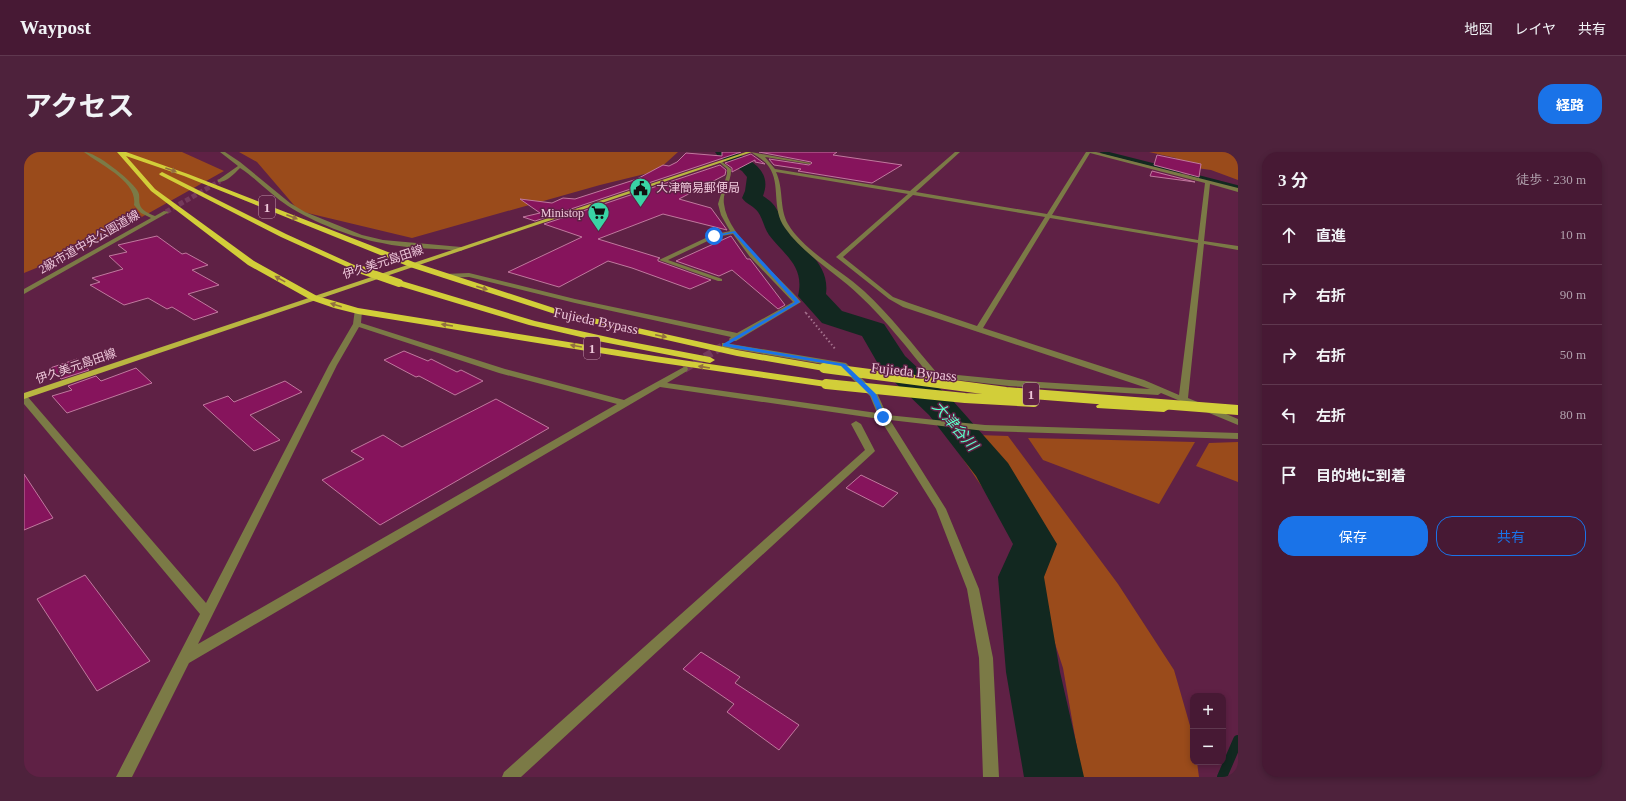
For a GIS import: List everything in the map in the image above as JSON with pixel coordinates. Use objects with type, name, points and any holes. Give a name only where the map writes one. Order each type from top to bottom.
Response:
[{"type":"highway","name":"1","points":[[121,152],[186,175],[444,276],[571,316],[730,351],[826,377],[921,382],[1031,394],[1238,410]]},
{"type":"highway","name":"1","points":[[121,152],[153,190],[251,263],[314,298],[358,311],[655,359],[826,377],[965,398],[1101,406],[1238,410]]},
{"type":"highway","name":"Fujieda Bypass","points":[[121,152],[260,224],[330,258],[454,301],[532,323],[592,337],[724,362],[826,377]]},
{"type":"main road","name":"伊久美元島田線","points":[[24,397],[750,152]]},
{"type":"street","points":[[86,152],[114,171],[135,189],[138,198],[137,205],[143,212],[154,218]]},
{"type":"street","points":[[222,152],[238,162],[240,166],[254,175],[288,204],[303,214],[347,232],[383,242],[461,249]]},
{"type":"street","points":[[753,152],[766,159],[775,170],[779,205],[786,226],[799,242],[871,301],[934,375],[1010,383],[1165,392]]},
{"type":"street","points":[[958,152],[839,257],[891,298],[906,305],[1141,382],[1238,422]]},
{"type":"street","points":[[979,329],[1088,152]]},
{"type":"street","points":[[1091,152],[1238,190]]},
{"type":"street","points":[[760,155],[809,163]]},
{"type":"street","points":[[722,161],[729,169],[730,175],[722,194],[722,212],[734,232],[797,302],[725,345],[843,365],[874,395],[941,510],[973,589],[986,658],[991,777]]},
{"type":"street","points":[[220,181],[240,166]]},
{"type":"street","points":[[775,170],[1238,248]]},
{"type":"street","points":[[1183,400],[1208,182]]},
{"type":"street","name":"2級市道中央公園道線","points":[[24,292],[166,212]]},
{"type":"street","points":[[720,280],[662,260],[714,236],[734,232]]},
{"type":"street","points":[[444,276],[469,275],[738,336]]},
{"type":"street","points":[[124,777],[333,365],[357,324],[358,311]]},
{"type":"street","points":[[357,324],[502,371],[626,403]]},
{"type":"street","points":[[184,660],[684,369]]},
{"type":"street","points":[[658,384],[887,418],[985,428],[1238,436]]},
{"type":"street","points":[[24,397],[207,613]]},
{"type":"street","points":[[510,777],[870,451],[856,424]]},
{"type":"path","points":[[797,302],[836,352]]},
{"type":"shaded area","points":[[24,152],[182,152],[224,171],[90,246],[24,273]]},
{"type":"shaded area","points":[[239,152],[678,152],[657,171],[600,185],[412,238],[299,211],[257,162]]},
{"type":"shaded area","points":[[1149,152],[1238,152],[1238,180],[1211,170],[1175,165],[1176,158]]},
{"type":"shaded area","points":[[946,434],[1008,436],[1118,584],[1174,670],[1190,726],[1190,765],[1197,765],[1199,777],[1082,777],[1063,668],[1027,558],[993,503]]},
{"type":"shaded area","points":[[1028,438],[1195,442],[1159,504],[1043,460]]},
{"type":"shaded area","points":[[1238,442],[1238,482],[1196,466],[1209,443]]},
{"type":"building","points":[[722,152],[741,152],[535,221],[523,217],[540,213],[520,199],[552,203],[563,198],[575,199],[637,179],[663,165],[669,166],[677,162],[686,153],[722,156]]},
{"type":"building","points":[[759,152],[837,152],[833,155],[902,165],[872,183],[798,171],[801,169],[774,165],[769,159],[809,165],[812,163]]},
{"type":"building","points":[[751,154],[765,164],[755,162],[755,160],[732,172],[732,168],[725,163]]},
{"type":"building","points":[[1157,155],[1201,164],[1199,177],[1154,165]]},
{"type":"building","points":[[720,165],[726,170],[725,175],[679,199],[711,208],[727,230],[663,214],[598,239],[660,258],[658,261],[711,280],[690,289],[608,261],[559,287],[508,272],[582,237],[544,224]]},
{"type":"building","points":[[1152,171],[1195,182],[1150,176]]},
{"type":"building","points":[[157,236],[182,254],[186,253],[208,265],[192,270],[219,285],[188,294],[218,312],[194,320],[172,307],[167,309],[148,298],[124,305],[90,285],[100,282],[92,278],[123,269],[109,256],[127,252],[118,245]]},
{"type":"building","points":[[731,236],[747,259],[750,259],[785,305],[778,309],[732,270],[719,276],[676,261]]},
{"type":"building","points":[[404,351],[428,361],[431,359],[457,372],[461,370],[483,381],[455,395],[384,360]]},
{"type":"building","points":[[77,359],[89,370],[61,379],[50,368]]},
{"type":"building","points":[[136,368],[152,383],[67,413],[52,396],[72,390],[68,386],[96,376],[101,381]]},
{"type":"building","points":[[285,381],[302,392],[250,415],[280,440],[254,451],[203,405],[228,396],[234,402]]},
{"type":"building","points":[[496,399],[549,428],[380,525],[322,480],[364,459],[351,451],[383,435],[402,447]]},
{"type":"building","points":[[24,474],[53,518],[24,530]]},
{"type":"building","points":[[861,475],[898,493],[883,507],[846,488]]},
{"type":"building","points":[[85,575],[150,661],[97,691],[37,599]]},
{"type":"building","points":[[701,652],[740,677],[735,683],[799,725],[779,750],[727,712],[734,704],[683,669]]},
{"type":"waterway","name":"大津谷川","points":[[724,152],[748,167],[756,176],[755,191],[752,198],[767,209],[778,231],[804,260],[813,277],[814,286],[812,296],[832,317],[874,330],[892,362],[941,408],[994,472],[1035,544],[1021,577],[1033,672],[1054,777]]},
{"type":"waterway","points":[[1102,152],[1181,172]]},
{"type":"waterway","points":[[1191,175],[1238,187]]},
{"type":"waterway","points":[[1222,777],[1238,740]]},
{"type":"tunnel","points":[[166,212],[220,181]]},
{"type":"tunnel","points":[[684,369],[725,345]]},
{"type":"place","name":"大津簡易郵便局","points":[[640,208]]},
{"type":"place","name":"Ministop","points":[[599,232]]},
{"type":"route","points":[[714,236],[734,232],[751,253],[797,302],[725,345],[843,365],[874,395],[883,417]]}]
